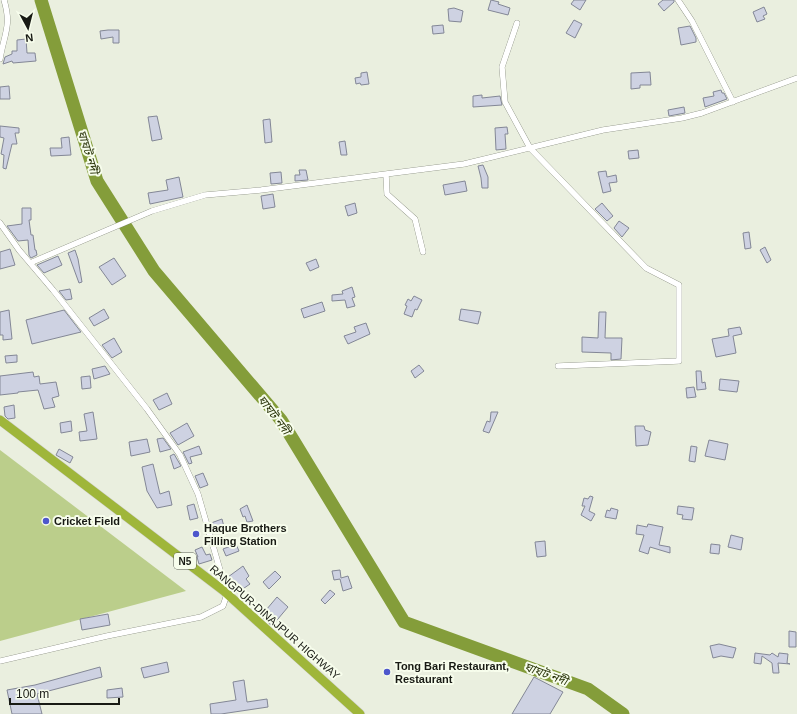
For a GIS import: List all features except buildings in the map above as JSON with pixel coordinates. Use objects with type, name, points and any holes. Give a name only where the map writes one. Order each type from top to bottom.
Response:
[{"type":"highway","name":"RANGPUR-DINAJPUR HIGHWAY","points":[[0,420],[227,594],[360,714]]},
{"type":"street","points":[[0,58],[8,24],[8,13],[4,0]]},
{"type":"street","points":[[678,0],[692,21],[733,102]]},
{"type":"street","points":[[517,23],[502,67],[505,102],[530,148],[646,268],[679,286],[679,361],[558,366]]},
{"type":"street","points":[[30,263],[152,211],[205,195],[268,189],[464,164],[603,130],[682,118],[702,113],[797,78]]},
{"type":"street","points":[[386,174],[387,194],[415,219],[423,252]]},
{"type":"street","points":[[0,223],[19,250],[53,290],[147,409],[180,455],[198,494],[227,594],[222,606],[201,617],[107,636],[0,661]]},
{"type":"green space","name":"Cricket Field","points":[[0,450],[186,591],[0,641]]},
{"type":"waterway","name":"ঘাঘট নদী","points":[[41,0],[97,181],[154,271],[281,420],[404,622],[588,689],[623,714]]},
{"type":"place","name":"Cricket Field","points":[[46,521]]},
{"type":"place","name":"Haque Brothers Filling Station","points":[[196,534]]},
{"type":"place","name":"Tong Bari Restaurant, Restaurant","points":[[387,672]]}]
